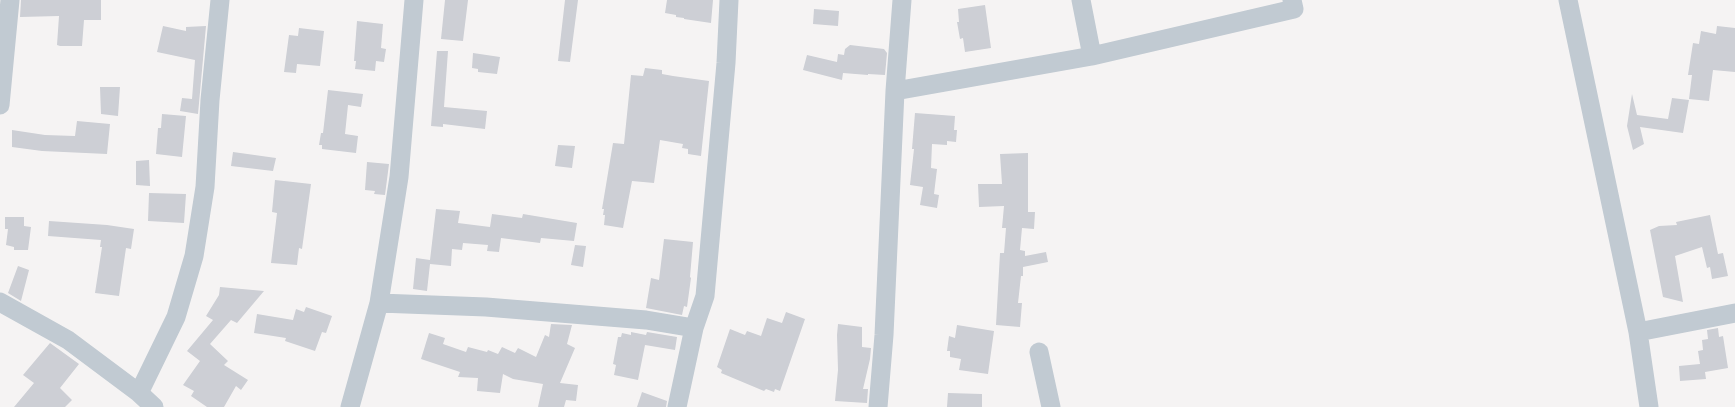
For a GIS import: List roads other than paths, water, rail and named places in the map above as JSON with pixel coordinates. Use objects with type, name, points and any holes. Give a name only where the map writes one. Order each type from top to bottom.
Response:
[{"type":"street","points":[[0,105],[10,0]]},
{"type":"street","points":[[139,393],[176,317],[194,256],[205,187],[210,100],[220,0]]},
{"type":"street","points":[[350,407],[379,303],[399,177],[414,0]]},
{"type":"street","points":[[677,407],[694,328],[705,296],[726,63],[729,0]]},
{"type":"street","points":[[878,407],[884,335],[895,90],[902,0]]},
{"type":"street","points":[[1081,0],[1092,56]]},
{"type":"street","points":[[895,90],[1092,56],[1294,10],[1292,0]]},
{"type":"street","points":[[1568,0],[1638,332],[1649,407]]},
{"type":"street","points":[[0,302],[68,340],[139,393],[154,407]]},
{"type":"street","points":[[379,303],[486,307],[646,320],[694,328]]},
{"type":"street","points":[[1638,332],[1735,313]]},
{"type":"street","points":[[1039,352],[1051,407]]}]
